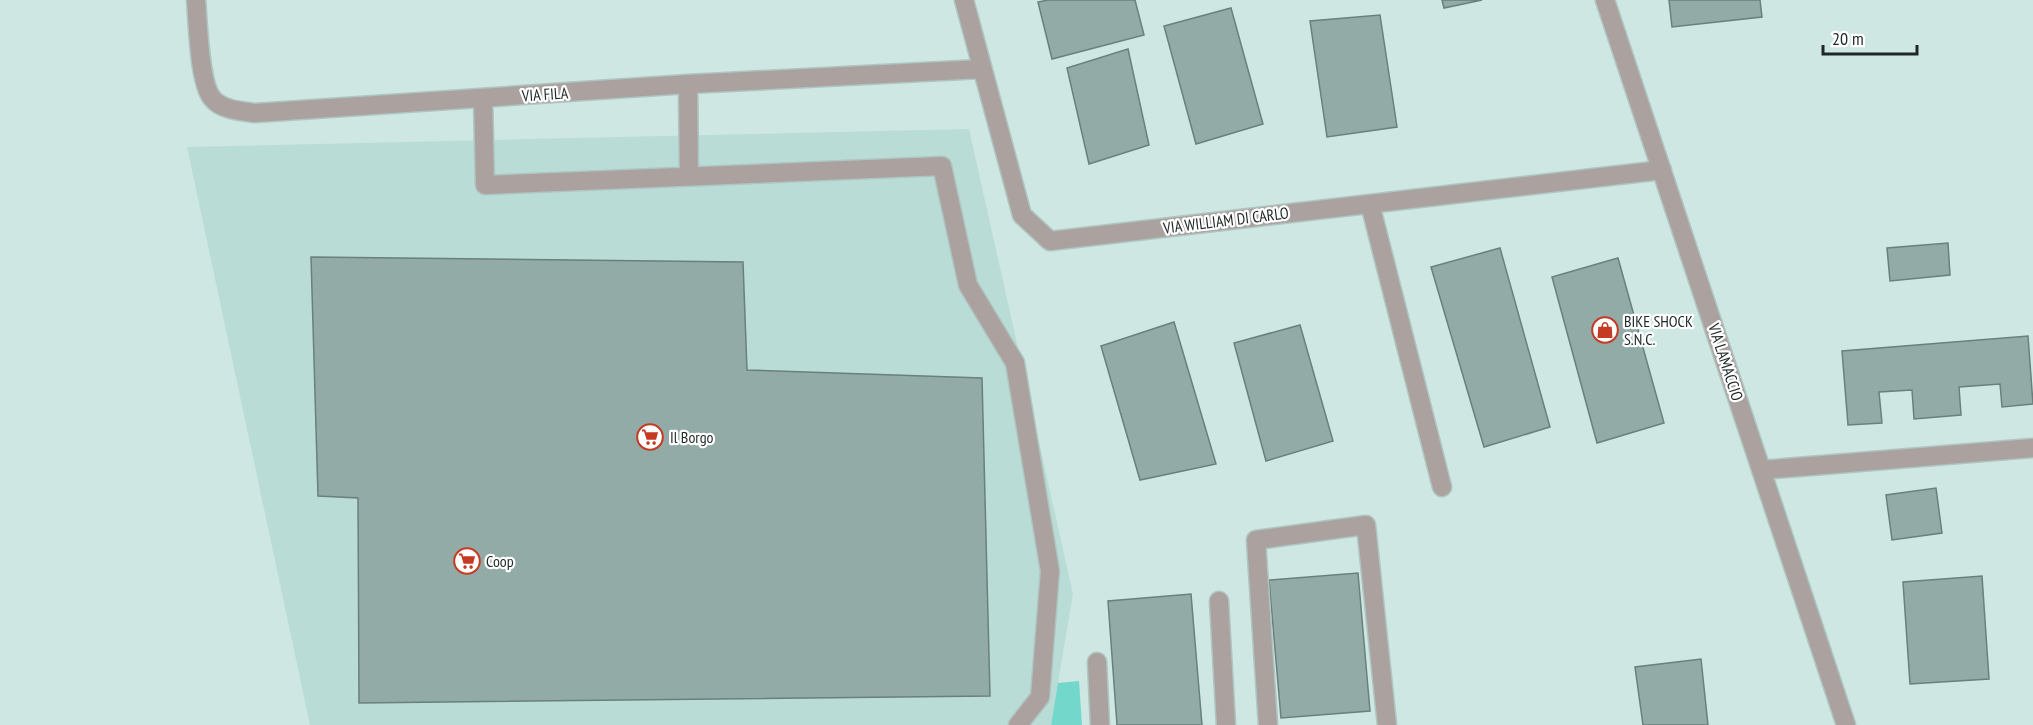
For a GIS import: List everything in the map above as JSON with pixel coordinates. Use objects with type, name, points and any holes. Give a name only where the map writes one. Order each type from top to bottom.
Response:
[{"type":"street","name":"VIA FILA","points":[[196,0],[203,78],[212,98],[229,109],[255,113],[688,84],[982,69]]},
{"type":"street","name":"VIA WILLIAM DI CARLO","points":[[964,0],[1022,215],[1050,241],[1662,170]]},
{"type":"street","name":"VIA LAMACCIO","points":[[1605,0],[1846,725]]},
{"type":"street","points":[[688,84],[689,176]]},
{"type":"street","points":[[483,98],[485,185],[942,166],[968,285],[1015,363],[1050,571],[1040,697],[1018,725]]},
{"type":"street","points":[[1370,204],[1442,487]]},
{"type":"street","points":[[1761,470],[2033,448]]},
{"type":"street","points":[[1268,725],[1256,540],[1366,525],[1387,725]]},
{"type":"street","points":[[1219,601],[1226,725]]},
{"type":"street","points":[[1096,662],[1101,725]]},
{"type":"shaded area","points":[[969,129],[1073,594],[1051,725],[310,725],[187,147]]},
{"type":"shaded area","points":[[1079,681],[1082,725],[1051,725],[1058,683]]},
{"type":"building","points":[[1135,0],[1144,35],[1052,59],[1038,2]]},
{"type":"building","points":[[1442,0],[1482,0],[1444,8]]},
{"type":"building","points":[[1669,0],[1760,0],[1762,17],[1672,27]]},
{"type":"building","points":[[1231,8],[1263,124],[1196,144],[1164,26]]},
{"type":"building","points":[[1380,15],[1397,127],[1327,137],[1310,21]]},
{"type":"building","points":[[1128,49],[1149,145],[1089,164],[1067,68]]},
{"type":"building","points":[[1948,243],[1950,275],[1890,281],[1887,248]]},
{"type":"building","points":[[1500,248],[1550,427],[1484,447],[1431,267]]},
{"type":"building","name":"Il Borgo","points":[[311,257],[743,262],[747,370],[982,378],[990,696],[359,703],[358,498],[318,496]]},
{"type":"building","points":[[1618,258],[1664,423],[1597,443],[1552,277]]},
{"type":"building","points":[[1174,322],[1216,464],[1140,480],[1101,346]]},
{"type":"building","points":[[1300,325],[1333,441],[1266,461],[1234,343]]},
{"type":"building","points":[[2028,336],[2033,404],[2002,407],[2000,384],[1959,387],[1961,415],[1914,419],[1912,390],[1879,392],[1882,423],[1848,425],[1842,351]]},
{"type":"building","points":[[1936,488],[1942,533],[1892,540],[1886,495]]},
{"type":"building","points":[[1358,573],[1370,711],[1281,718],[1269,580]]},
{"type":"building","points":[[1982,576],[1989,679],[1910,684],[1903,582]]},
{"type":"building","points":[[1191,594],[1202,725],[1117,725],[1108,601]]},
{"type":"building","points":[[1701,659],[1708,725],[1643,725],[1635,667]]},
{"type":"place","name":"BIKE SHOCK S.N.C.","points":[[1605,330]]},
{"type":"place","name":"Il Borgo","points":[[650,437]]},
{"type":"place","name":"Coop","points":[[467,561]]}]
